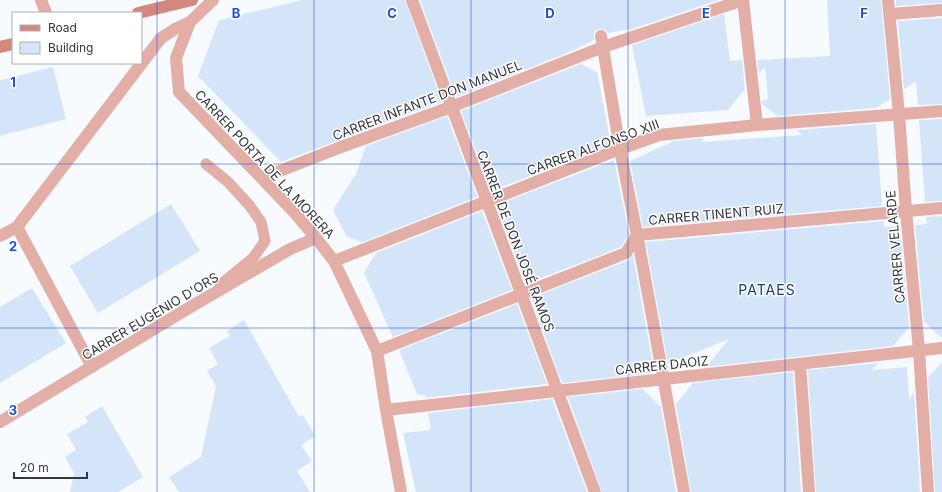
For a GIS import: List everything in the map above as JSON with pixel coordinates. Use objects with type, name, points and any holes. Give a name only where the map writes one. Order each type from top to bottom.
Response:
[{"type":"street","points":[[41,0],[46,12]]},
{"type":"street","points":[[142,12],[192,0]]},
{"type":"street","name":"CARRER PORTA DE LA MORERA","points":[[213,0],[190,22],[176,58],[179,92],[294,212],[334,260],[376,351],[401,492]]},
{"type":"street","name":"CARRER DE DON JOSÉ RAMOS","points":[[412,0],[596,492]]},
{"type":"street","points":[[743,0],[757,125]]},
{"type":"street","name":"CARRER INFANTE DON MANUEL","points":[[262,178],[451,107],[602,42],[743,0]]},
{"type":"street","name":"CARRER VELARDE","points":[[888,0],[919,350],[928,492]]},
{"type":"street","points":[[890,14],[942,10]]},
{"type":"street","points":[[142,63],[161,38],[190,22]]},
{"type":"street","points":[[602,42],[620,149],[684,492]]},
{"type":"street","points":[[0,47],[12,44]]},
{"type":"street","points":[[0,236],[17,228],[141,64]]},
{"type":"street","name":"CARRER ALFONSO XIII","points":[[334,260],[659,135],[757,125],[942,111]]},
{"type":"street","name":"CARRER TINENT RUIZ","points":[[376,351],[626,253],[637,235],[942,208]]},
{"type":"street","points":[[17,228],[92,367]]},
{"type":"street","name":"CARRER EUGENIO D'ORS","points":[[0,422],[187,309],[290,249],[316,238]]},
{"type":"street","name":"CARRER DAOIZ","points":[[386,410],[942,348]]},
{"type":"street","points":[[800,364],[809,492]]},
{"type":"lane","points":[[187,309],[220,286],[253,258],[264,241],[261,222],[250,206],[228,182],[206,164]]},
{"type":"building","points":[[302,0],[405,0],[442,102],[281,162],[198,76],[219,20]]},
{"type":"building","points":[[420,0],[719,0],[629,30],[608,33],[604,29],[596,30],[594,33],[594,40],[572,51],[456,97]]},
{"type":"building","points":[[827,0],[881,0],[890,99],[876,108],[778,116],[762,104],[762,101],[768,99],[765,67],[759,74],[757,60],[830,56]]},
{"type":"building","points":[[896,0],[942,0],[942,3],[896,6]]},
{"type":"building","points":[[724,14],[730,61],[742,60],[745,89],[728,110],[646,116],[632,45]]},
{"type":"building","points":[[942,18],[942,104],[918,105],[916,81],[904,89],[898,21]]},
{"type":"building","points":[[581,64],[597,72],[611,145],[491,191],[461,111]]},
{"type":"building","points":[[53,67],[66,119],[0,136],[0,80]]},
{"type":"building","points":[[447,116],[477,197],[363,242],[347,237],[333,210],[356,174],[366,146]]},
{"type":"building","points":[[942,119],[942,201],[925,202],[919,120]]},
{"type":"building","points":[[876,124],[882,206],[643,227],[630,161],[674,141],[704,138],[701,142],[803,135],[796,130]]},
{"type":"building","points":[[614,160],[629,234],[621,247],[526,284],[496,205]]},
{"type":"building","points":[[171,204],[200,251],[98,313],[70,266]]},
{"type":"building","points":[[482,211],[512,290],[393,337],[364,273],[376,253]]},
{"type":"building","points":[[942,216],[942,338],[924,322],[915,225],[927,224],[926,217]]},
{"type":"building","points":[[884,221],[884,227],[900,226],[909,327],[893,346],[706,367],[729,339],[668,364],[646,242]]},
{"type":"building","points":[[633,255],[654,370],[644,374],[562,383],[531,298],[629,260]]},
{"type":"building","points":[[32,288],[66,343],[0,383],[0,307]]},
{"type":"building","points":[[517,304],[547,384],[426,398],[426,396],[417,394],[399,350]]},
{"type":"building","points":[[244,320],[299,417],[303,415],[315,436],[301,445],[312,461],[297,471],[310,492],[179,492],[169,477],[201,457],[216,386],[207,371],[218,364],[209,348],[230,336],[227,331]]},
{"type":"building","points":[[942,362],[942,492],[935,492],[928,377]]},
{"type":"building","points":[[879,363],[872,370],[907,367],[909,399],[914,393],[920,492],[816,492],[808,370]]},
{"type":"building","points":[[793,372],[801,492],[691,492],[676,404],[693,383]]},
{"type":"building","points":[[643,389],[661,407],[676,492],[602,492],[568,397]]},
{"type":"building","points":[[552,399],[587,492],[416,492],[403,433],[431,430],[428,413]]},
{"type":"building","points":[[102,406],[143,477],[118,492],[70,492],[74,473],[65,457],[76,450],[67,434],[88,422],[85,417]]},
{"type":"district","name":"PATAES","points":[[767,290]]}]
